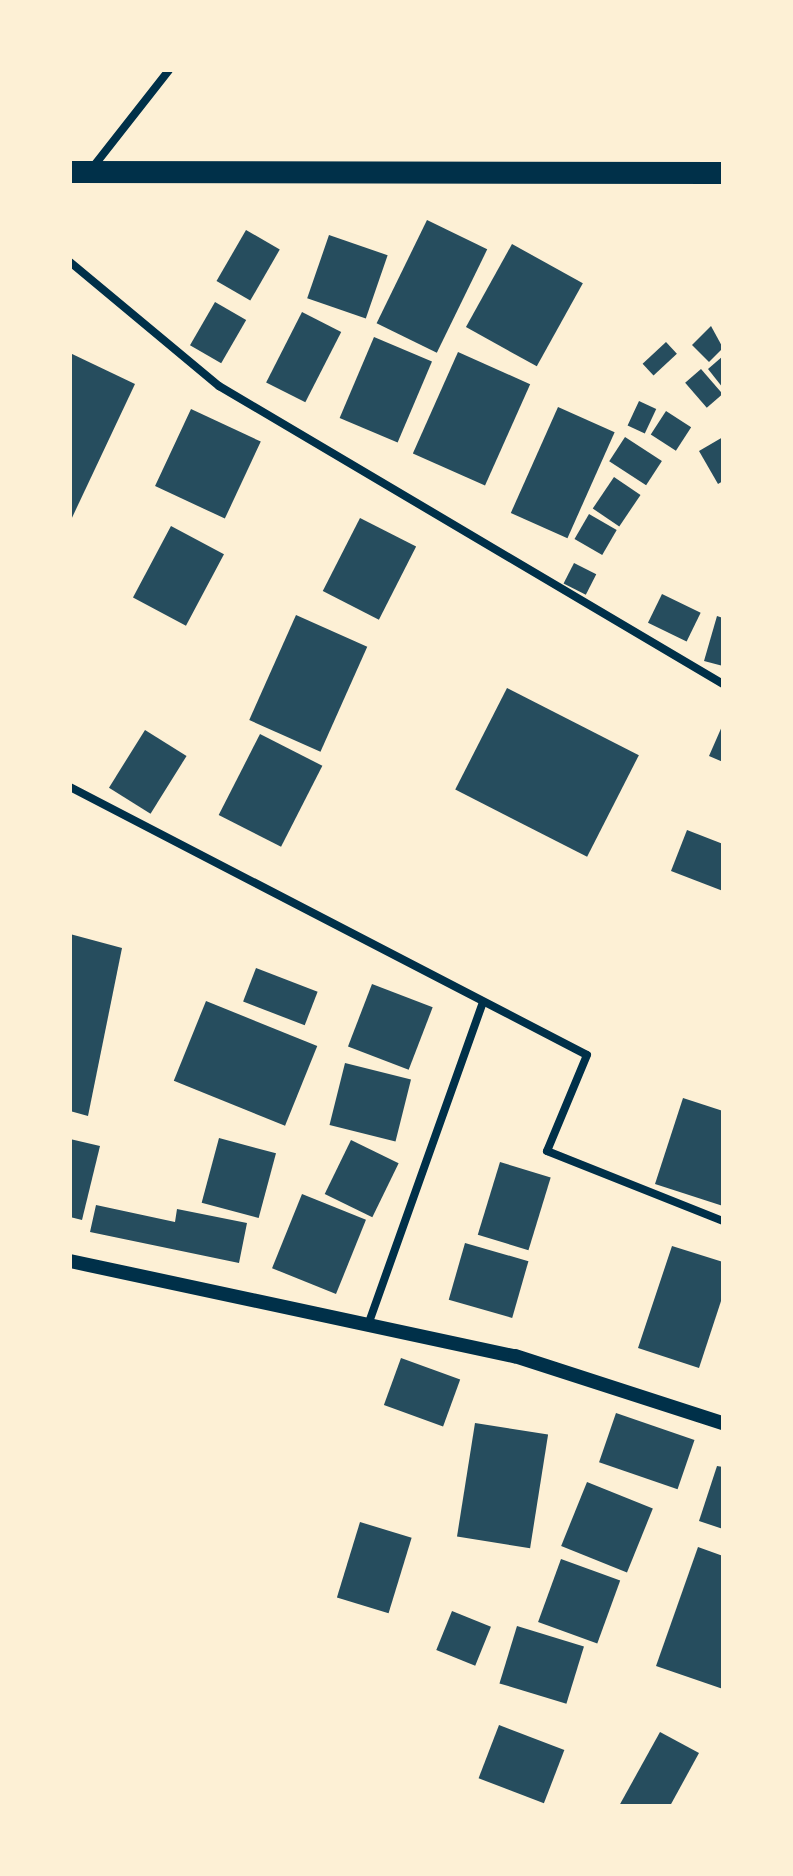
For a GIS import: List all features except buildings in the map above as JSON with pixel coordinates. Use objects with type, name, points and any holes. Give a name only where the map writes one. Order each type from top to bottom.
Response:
[{"type":"highway","points":[[79,172],[723,173]]},
{"type":"street","points":[[79,172],[169,70]]},
{"type":"street","points":[[70,262],[219,386],[723,684]]},
{"type":"street","points":[[70,787],[587,1055],[547,1151],[723,1221]]},
{"type":"street","points":[[368,1325],[483,1002]]},
{"type":"street","points":[[70,1261],[515,1356],[723,1423]]}]
